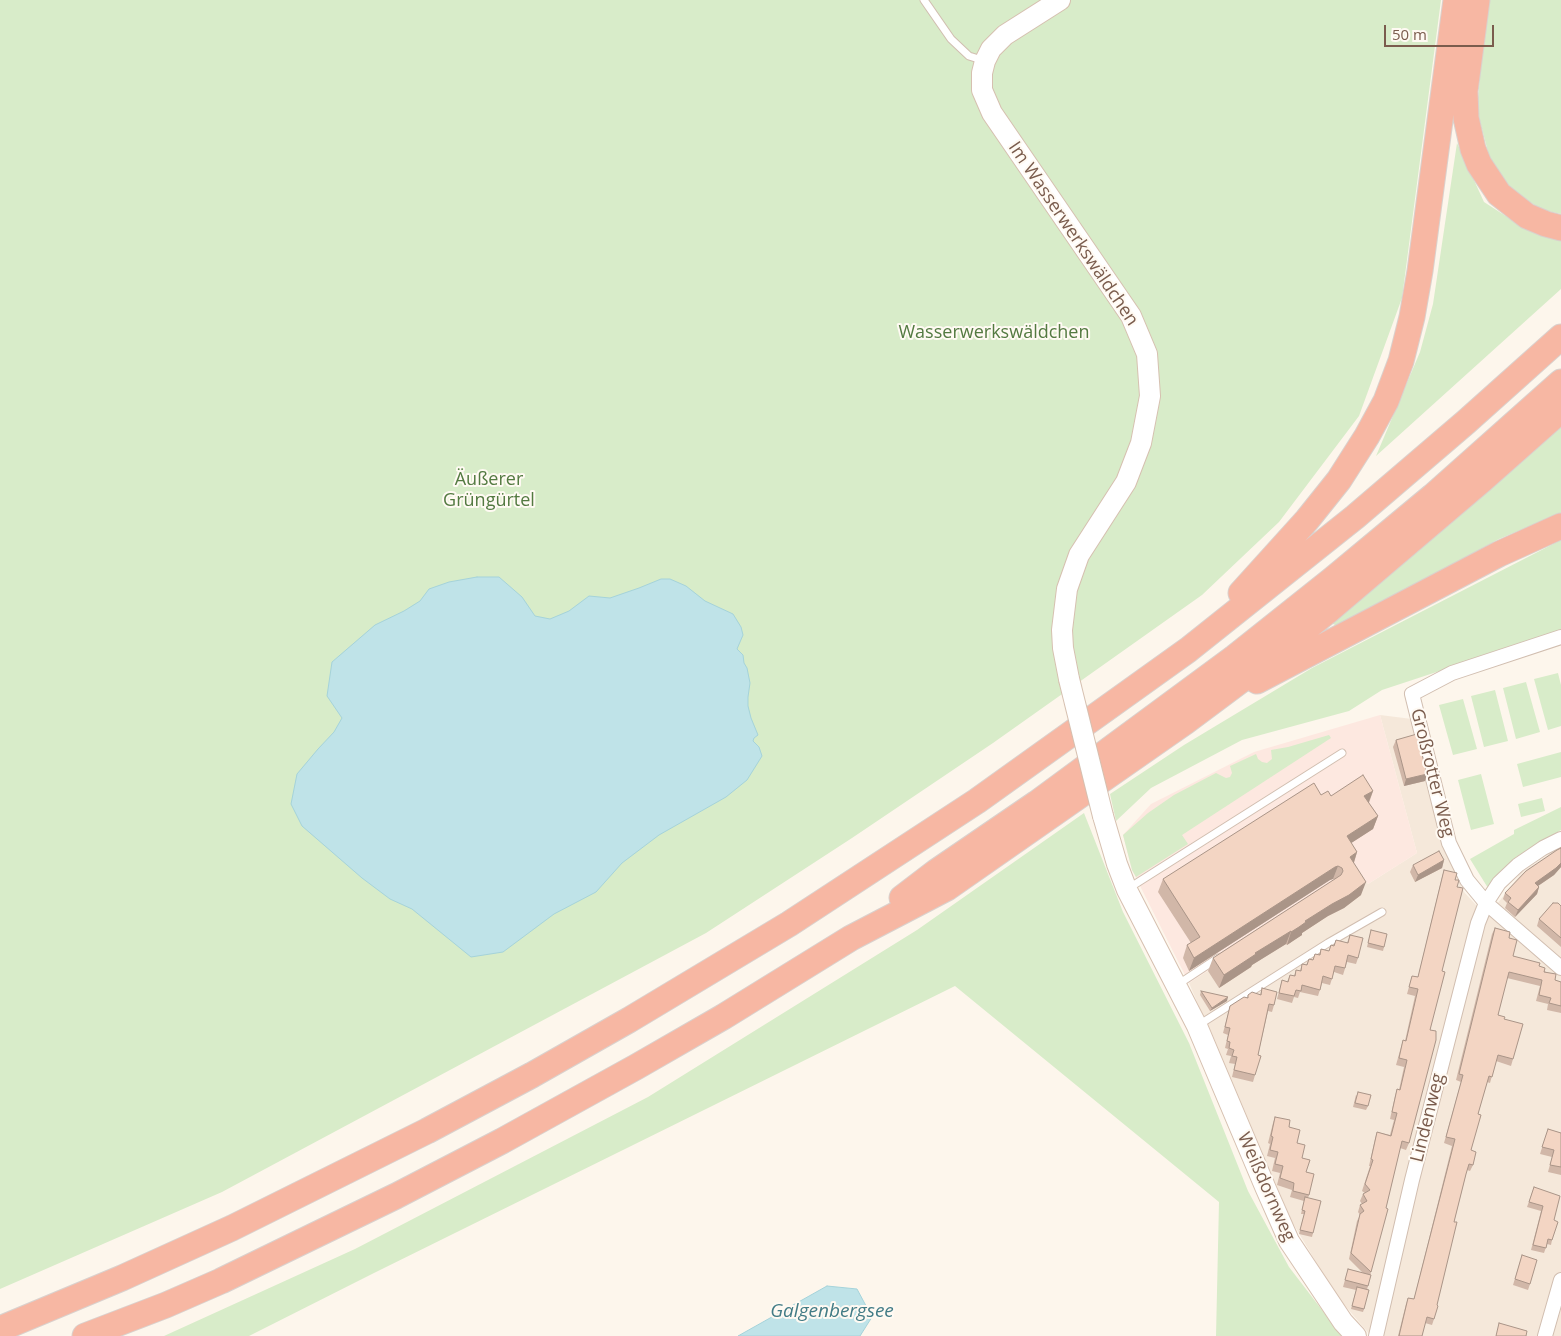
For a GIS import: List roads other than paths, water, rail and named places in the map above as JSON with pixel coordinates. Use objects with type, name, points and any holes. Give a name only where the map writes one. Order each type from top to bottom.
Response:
[{"type":"highway","points":[[1188,650],[1307,520],[1339,480],[1367,436],[1386,401],[1401,361],[1412,317],[1420,271],[1456,0]]},
{"type":"highway","points":[[1478,0],[1465,91],[1466,118],[1473,149],[1479,164],[1499,194],[1527,216],[1561,228]]},
{"type":"highway","points":[[0,1330],[232,1228],[445,1122],[532,1076],[789,924],[977,801],[1188,650],[1355,517],[1561,337]]},
{"type":"highway","points":[[851,938],[936,872],[1037,803],[1235,657],[1433,496],[1561,382]]},
{"type":"highway","points":[[85,1336],[166,1305],[221,1281],[502,1142],[715,1022],[851,938],[947,888],[1186,722],[1252,672],[1330,610],[1561,410]]},
{"type":"highway","points":[[1186,722],[1257,682],[1499,554],[1561,526]]},
{"type":"street","name":"Im Wasserwerkswäldchen","points":[[1060,0],[1005,35],[991,49],[982,73],[982,90],[992,113],[1132,316],[1147,354],[1150,396],[1141,443],[1126,482],[1079,555],[1067,589],[1062,630],[1063,648],[1069,679],[1103,816]]},
{"type":"street","name":"Großrotter Weg","points":[[1561,637],[1452,673],[1412,694],[1449,843],[1467,880],[1486,902],[1561,968]]},
{"type":"street","name":"Weißdornweg","points":[[1103,816],[1116,864],[1127,890],[1197,1026],[1289,1241],[1343,1322],[1356,1336]]},
{"type":"street","name":"Lindenweg","points":[[1376,1336],[1412,1180],[1478,923],[1486,902],[1499,883],[1518,865],[1561,838]]},
{"type":"street","points":[[1546,1336],[1561,1280]]},
{"type":"lane","points":[[924,0],[951,39],[969,56],[985,61]]},
{"type":"lane","points":[[1127,890],[1342,753]]},
{"type":"lane","points":[[1197,1026],[1328,943],[1382,912]]},
{"type":"lane","points":[[1176,985],[1224,954]]},
{"type":"water","points":[[477,577],[499,577],[522,597],[535,616],[550,619],[569,611],[589,596],[610,598],[661,579],[670,579],[686,586],[705,601],[733,614],[741,627],[743,635],[737,649],[743,655],[750,683],[748,706],[758,735],[753,741],[759,747],[762,756],[747,780],[726,797],[659,835],[622,863],[596,892],[554,914],[503,952],[471,957],[412,909],[390,899],[362,878],[302,826],[291,804],[297,774],[334,732],[342,718],[327,696],[332,662],[375,625],[420,601],[429,589],[449,582]]},
{"type":"water","name":"Galgenbergsee","points":[[827,1286],[857,1289],[872,1317],[860,1336],[738,1336]]},
{"type":"park label","name":"Wasserwerkswäldchen","points":[[994,333]]},
{"type":"park label","name":"Äußerer Grüngürtel","points":[[489,490]]}]
